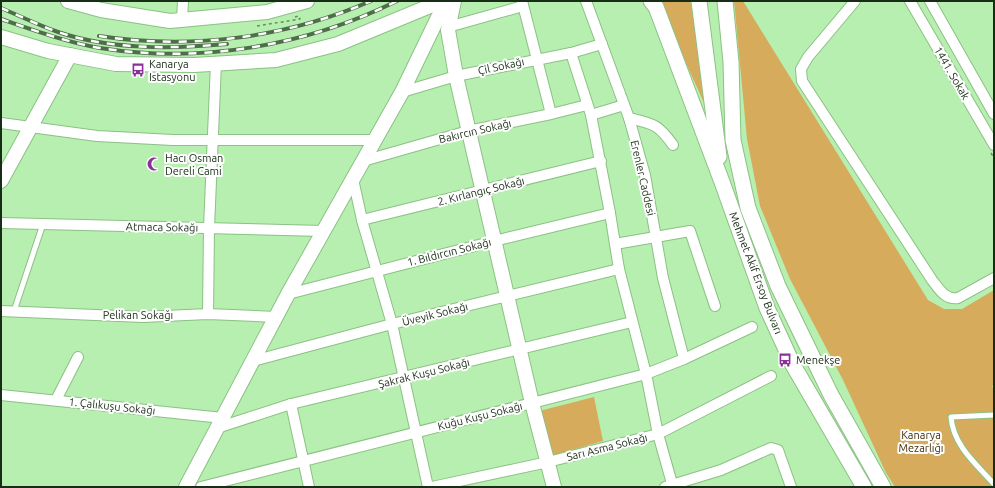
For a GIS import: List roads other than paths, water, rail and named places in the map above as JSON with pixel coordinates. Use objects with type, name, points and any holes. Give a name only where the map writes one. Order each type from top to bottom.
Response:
[{"type":"main road","points":[[699,1],[722,182]]},
{"type":"main road","points":[[715,1],[731,62]]},
{"type":"main road","points":[[725,1],[731,62]]},
{"type":"main road","points":[[654,4],[722,182]]},
{"type":"main road","name":"Mehmet Akif Ersoy Bulvarı","points":[[731,62],[733,140],[748,208],[778,286],[831,395],[883,487]]},
{"type":"main road","name":"Mehmet Akif Ersoy Bulvarı","points":[[722,182],[767,308],[794,365],[864,487]]},
{"type":"street","points":[[68,1],[101,10],[136,16],[182,20],[267,12],[307,1]]},
{"type":"street","points":[[182,20],[183,1]]},
{"type":"street","points":[[1,37],[48,51],[116,64],[194,65],[264,61],[286,58],[338,44],[442,1]]},
{"type":"street","points":[[443,23],[446,1]]},
{"type":"street","points":[[186,487],[288,294],[402,92],[443,23],[454,1]]},
{"type":"street","name":"Erenler Caddesi","points":[[586,1],[629,118],[645,175],[663,278],[684,359]]},
{"type":"street","points":[[854,1],[808,57],[801,69],[802,81],[932,280],[943,293],[953,299],[958,298],[994,278]]},
{"type":"street","name":"1441. Sokak","points":[[910,1],[994,145]]},
{"type":"street","name":"1441. Sokak","points":[[930,1],[994,114]]},
{"type":"street","points":[[443,23],[480,19],[523,3],[551,114]]},
{"type":"street","points":[[427,8],[432,7],[437,10],[443,23],[519,350],[554,487]]},
{"type":"street","name":"Çil Sokağı","points":[[402,92],[456,76],[537,58],[572,53],[602,44]]},
{"type":"street","points":[[572,53],[591,115],[601,161],[619,269],[646,374],[670,486],[721,470],[771,448],[778,450],[790,487]]},
{"type":"street","points":[[1,181],[70,55]]},
{"type":"street","points":[[208,314],[209,228],[216,63]]},
{"type":"street","name":"Bakırcın Sokağı","points":[[363,161],[468,132],[551,114],[587,104]]},
{"type":"street","points":[[591,115],[624,105]]},
{"type":"street","points":[[629,118],[650,123],[661,129],[673,145]]},
{"type":"street","points":[[1,123],[97,136],[173,140],[375,140]]},
{"type":"street","name":"2. Kırlangıç Sokağı","points":[[362,220],[601,161]]},
{"type":"street","points":[[353,179],[362,220],[378,270],[392,324],[428,487]]},
{"type":"street","name":"1. Bıldırcın Sokağı","points":[[288,294],[494,240],[610,213]]},
{"type":"street","name":"Atmaca Sokağı","points":[[1,223],[323,231]]},
{"type":"street","points":[[615,244],[690,231],[715,306]]},
{"type":"street","name":"Üveyik Sokağı","points":[[253,361],[392,324],[619,269]]},
{"type":"street","name":"Pelikan Sokağı","points":[[1,311],[143,317],[208,314],[276,317]]},
{"type":"street","name":"Şakrak Kuşu Sokağı","points":[[220,423],[291,404],[405,378],[632,322]]},
{"type":"street","name":"Kuğu Kuşu Sokağı","points":[[201,487],[646,374],[684,359],[752,327]]},
{"type":"street","points":[[56,400],[78,357]]},
{"type":"street","name":"Sarı Asma Sokağı","points":[[432,487],[548,462],[658,434],[771,376]]},
{"type":"street","name":"1. Çalıkuşu Sokağı","points":[[1,395],[56,400],[220,423]]},
{"type":"street","points":[[291,404],[309,487]]},
{"type":"lane","points":[[14,311],[43,224]]},
{"type":"lane","points":[[994,414],[951,417],[952,428],[957,439],[966,453],[994,484]]},
{"type":"railway","points":[[99,36],[168,42],[238,38],[306,24],[339,14],[371,1]]},
{"type":"railway","points":[[1,19],[62,39],[100,48],[176,54],[214,52],[289,40],[326,30],[362,17],[397,1]]},
{"type":"railway","points":[[1,8],[58,32],[99,42],[142,47],[185,47],[227,44]]},
{"type":"place","name":"Kanarya Istasyonu","points":[[138,70]]},
{"type":"place","name":"Hacı Osman Dereli Cami","points":[[154,164]]},
{"type":"place","name":"Menekşe","points":[[785,360]]},
{"type":"park label","name":"Kanarya Mezarlığı","points":[[921,441]]}]
